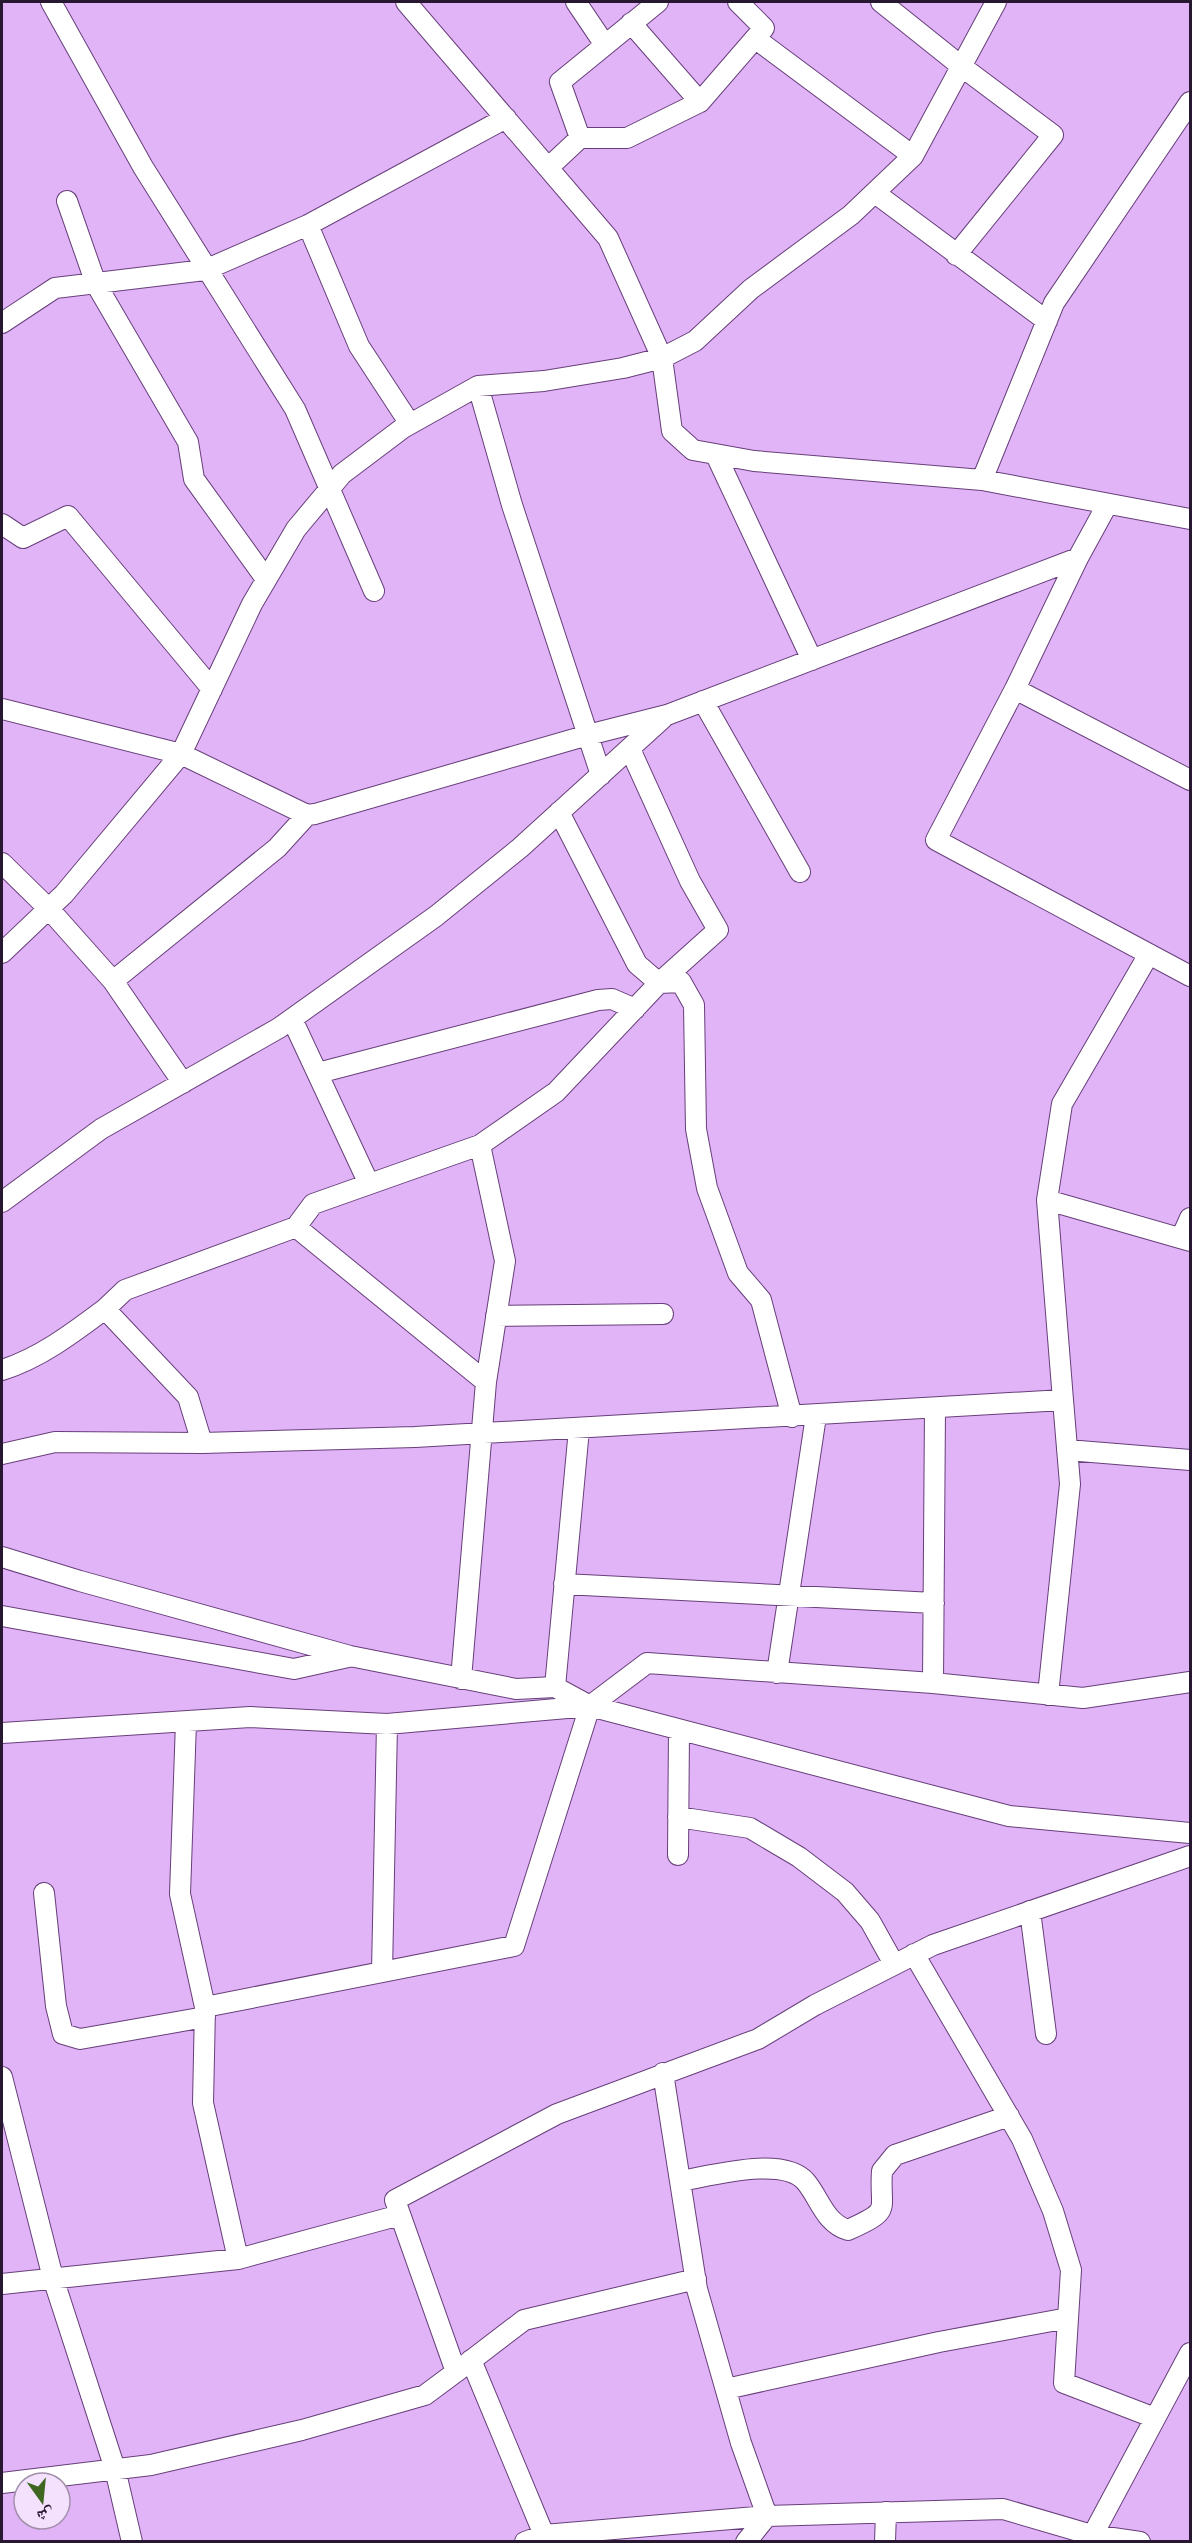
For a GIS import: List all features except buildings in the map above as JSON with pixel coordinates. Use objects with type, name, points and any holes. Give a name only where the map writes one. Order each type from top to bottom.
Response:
[{"type":"street","points":[[51,2],[143,167],[295,409],[374,591]]},
{"type":"street","points":[[406,2],[608,238],[662,358],[672,431],[693,450],[754,461],[982,480],[1191,519]]},
{"type":"street","points":[[576,2],[605,45]]},
{"type":"street","points":[[580,138],[560,82],[657,2]]},
{"type":"street","points":[[548,168],[580,138],[627,138],[700,102],[764,28],[738,2]]},
{"type":"street","points":[[881,2],[1053,135],[956,255]]},
{"type":"street","points":[[2,953],[49,909],[181,754],[266,579],[296,529],[342,474],[410,424],[478,386],[544,381],[623,368],[662,358],[695,341],[751,289],[851,215],[913,156],[996,2]]},
{"type":"street","points":[[631,23],[700,102]]},
{"type":"street","points":[[756,39],[913,156]]},
{"type":"street","points":[[982,480],[1054,303],[1191,102]]},
{"type":"street","points":[[2,323],[55,288],[206,270],[308,225],[506,118]]},
{"type":"street","points":[[874,193],[1047,321]]},
{"type":"street","points":[[67,201],[96,284],[188,442],[194,478],[266,579]]},
{"type":"street","points":[[308,225],[359,346],[410,424]]},
{"type":"street","points":[[478,386],[512,505],[601,775]]},
{"type":"street","points":[[716,454],[812,660]]},
{"type":"street","points":[[1107,505],[936,840],[1191,976]]},
{"type":"street","points":[[2,524],[23,538],[68,516],[212,689]]},
{"type":"street","points":[[113,981],[277,848],[307,815],[588,735],[667,715],[1078,558]]},
{"type":"street","points":[[1015,689],[1191,780]]},
{"type":"street","points":[[703,701],[800,872]]},
{"type":"street","points":[[2,709],[181,754],[307,815]]},
{"type":"street","points":[[2,1202],[101,1129],[292,1019],[436,916],[560,812],[667,715]]},
{"type":"street","points":[[2,1370],[64,1340],[105,1309],[125,1290],[296,1227],[313,1203],[480,1145],[556,1092],[659,983],[718,930],[690,881],[630,749]]},
{"type":"street","points":[[560,812],[637,964],[659,983],[681,982],[694,1005],[696,1129],[707,1188],[738,1273],[761,1300],[792,1417]]},
{"type":"street","points":[[2,863],[49,909],[113,981],[183,1083]]},
{"type":"street","points":[[1048,1695],[1070,1484],[1047,1200],[1062,1104],[1149,954]]},
{"type":"street","points":[[318,1073],[598,1000],[612,999],[635,1009]]},
{"type":"street","points":[[292,1019],[369,1184]]},
{"type":"street","points":[[461,1678],[486,1382],[505,1261],[480,1145]]},
{"type":"street","points":[[1047,1200],[1186,1239],[1191,1218]]},
{"type":"street","points":[[296,1227],[486,1382]]},
{"type":"street","points":[[105,1309],[188,1397],[202,1443]]},
{"type":"street","points":[[496,1316],[663,1314]]},
{"type":"street","points":[[2,1454],[55,1442],[202,1443],[483,1434],[1063,1400]]},
{"type":"street","points":[[933,1683],[935,1408]]},
{"type":"street","points":[[777,1672],[816,1416]]},
{"type":"street","points":[[555,1687],[579,1429]]},
{"type":"street","points":[[1067,1450],[1191,1460]]},
{"type":"street","points":[[2,1557],[351,1656],[516,1689],[555,1687],[590,1706],[1010,1816],[1191,1833]]},
{"type":"street","points":[[564,1584],[934,1603]]},
{"type":"street","points":[[2,1616],[294,1669],[351,1656]]},
{"type":"street","points":[[2,1733],[250,1717],[387,1724],[590,1706],[647,1663],[933,1683],[1083,1698],[1191,1682]]},
{"type":"street","points":[[44,1893],[56,2006],[63,2034],[80,2039],[382,1972],[514,1946],[590,1706]]},
{"type":"street","points":[[186,1722],[180,1894],[205,2012],[203,2103],[238,2259]]},
{"type":"street","points":[[382,1972],[387,1724]]},
{"type":"street","points":[[678,1855],[679,1730]]},
{"type":"street","points":[[678,1817],[750,1828],[798,1857],[844,1892],[870,1921],[894,1964]]},
{"type":"street","points":[[1140,2541],[1091,2538],[1003,2509],[766,2516],[535,2538],[395,2200],[556,2114],[758,2039],[814,2005],[933,1945],[1191,1856]]},
{"type":"street","points":[[1030,1911],[1046,2034]]},
{"type":"street","points":[[914,1954],[1022,2139],[1053,2211],[1071,2270],[1064,2383],[1155,2418]]},
{"type":"street","points":[[663,2073],[696,2279],[741,2443],[766,2516]]},
{"type":"street","points":[[2,2077],[7,2120],[53,2278],[115,2469],[132,2541]]},
{"type":"street","points":[[680,2181],[759,2168],[794,2172],[806,2181],[830,2219],[839,2227],[848,2229],[868,2221],[880,2211],[884,2202],[882,2171],[895,2155],[1009,2116]]},
{"type":"street","points":[[2,2284],[238,2259],[400,2215]]},
{"type":"street","points":[[2,2483],[115,2469],[186,2457],[425,2395],[524,2320],[696,2279]]},
{"type":"street","points":[[726,2389],[939,2342],[1068,2318]]},
{"type":"street","points":[[1091,2538],[1155,2418],[1184,2382],[1191,2353]]},
{"type":"street","points":[[885,2541],[886,2512]]},
{"type":"street","points":[[746,2541],[766,2516]]}]
